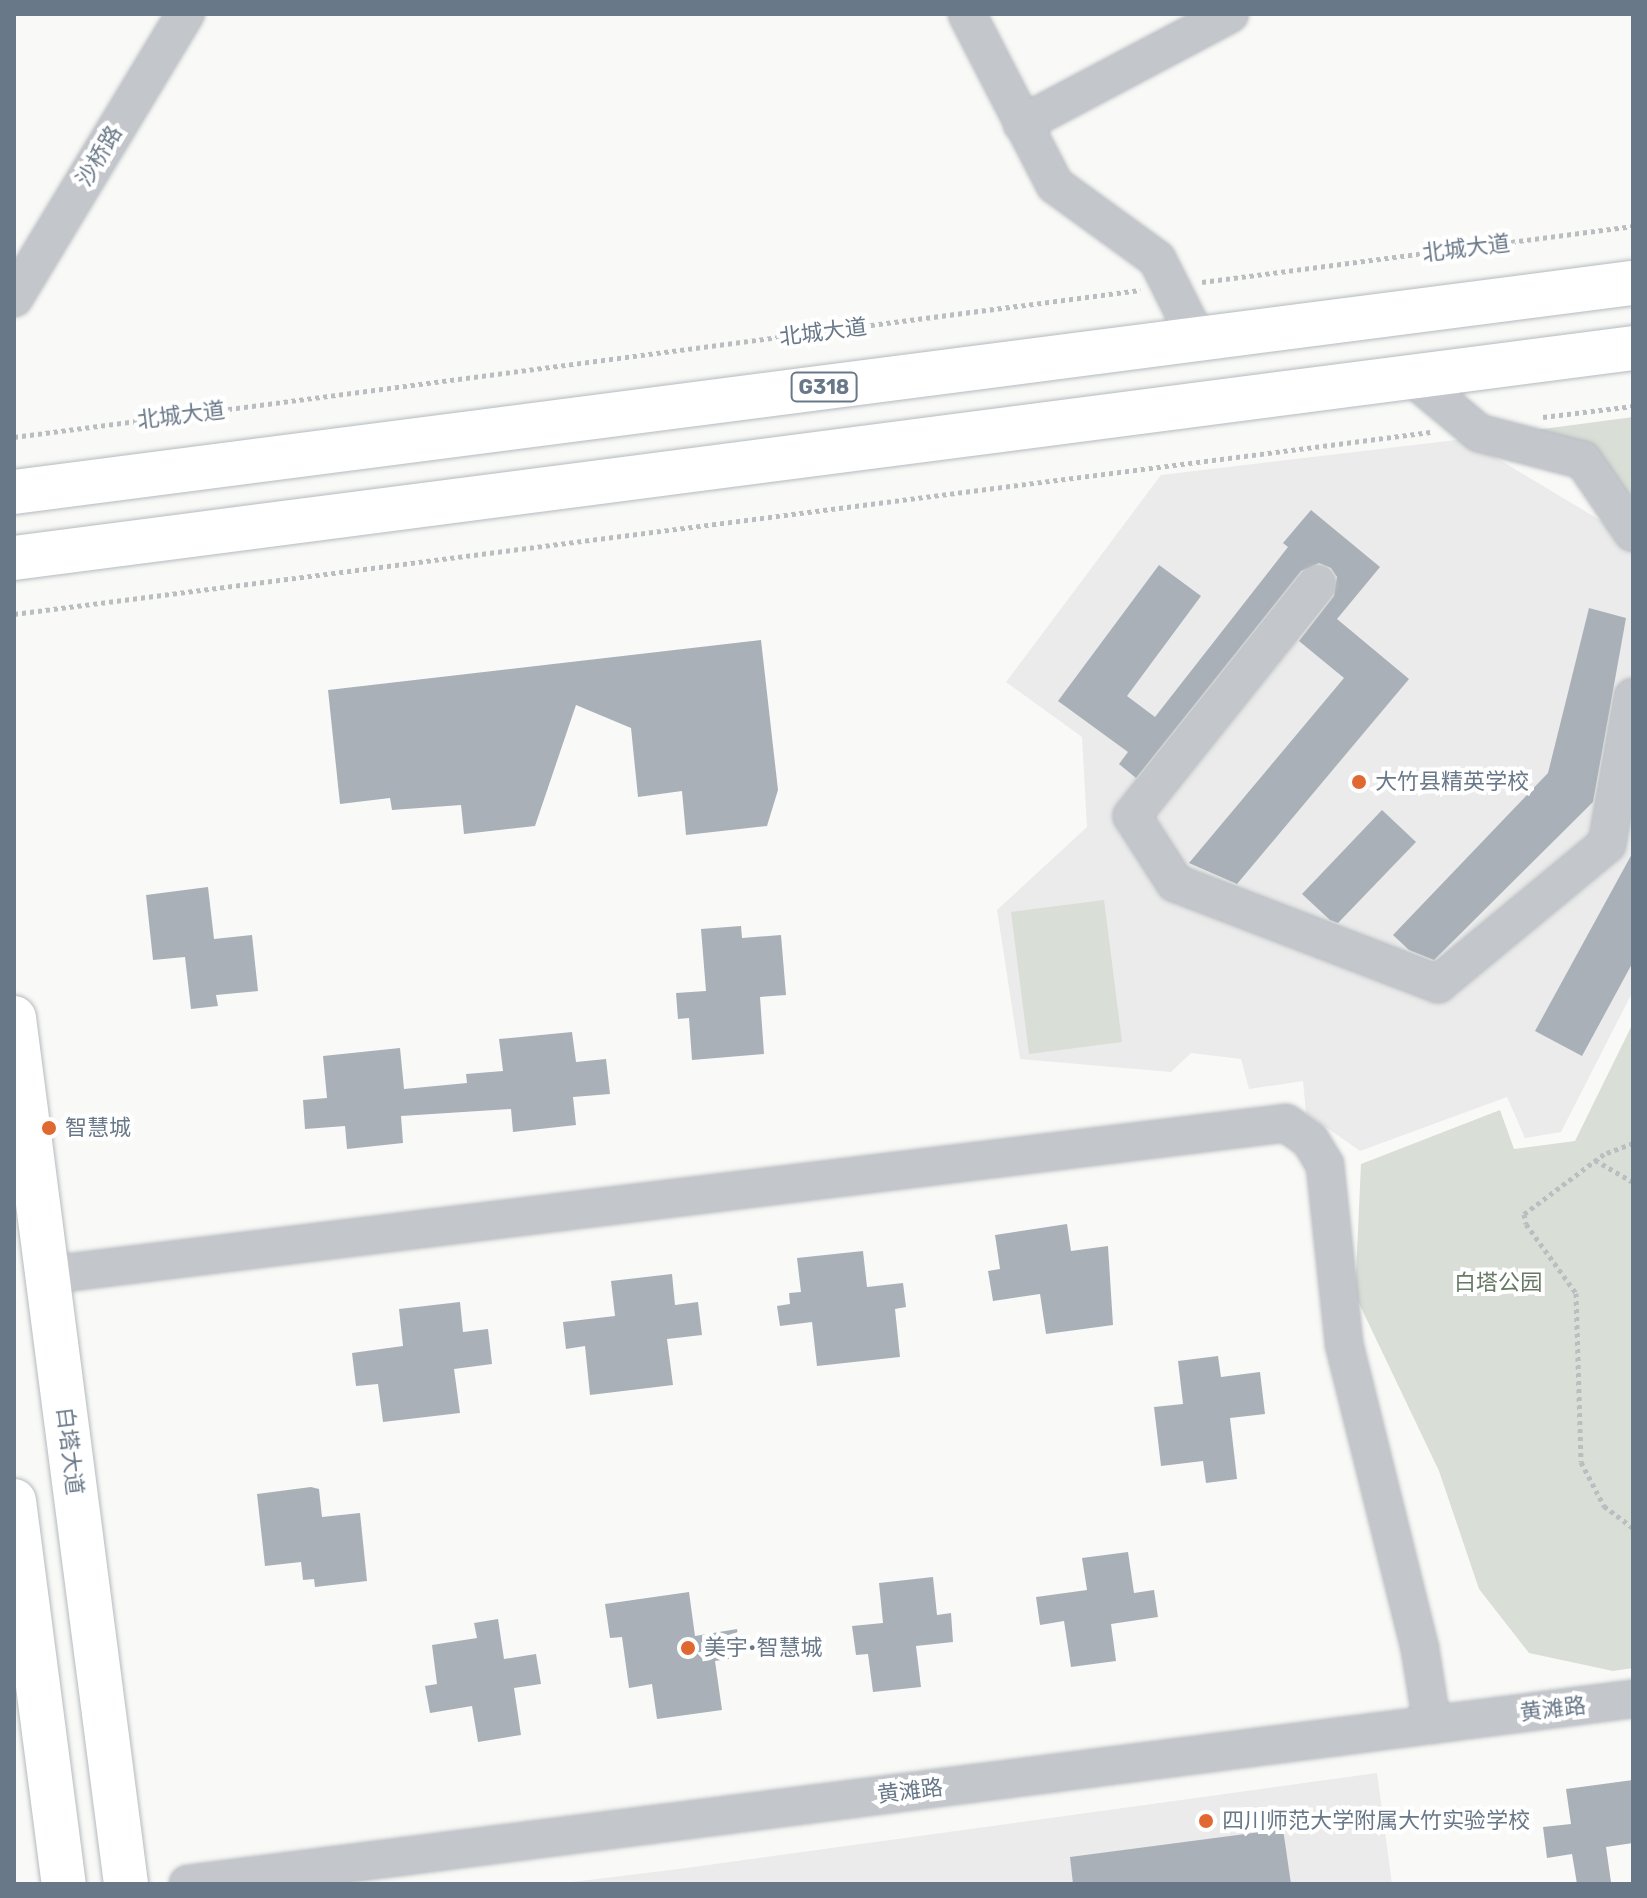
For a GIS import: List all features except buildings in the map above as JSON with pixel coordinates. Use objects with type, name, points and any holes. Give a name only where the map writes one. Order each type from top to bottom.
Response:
[{"type":"main road","name":"G318","points":[[14,492],[1633,283]]},
{"type":"main road","points":[[14,558],[1633,348]]},
{"type":"main road","name":"白塔大道","points":[[14,1018],[126,1884]]},
{"type":"main road","points":[[14,1501],[64,1884]]},
{"type":"street","name":"沙桥路","points":[[14,298],[185,14]]},
{"type":"street","points":[[967,14],[1055,185],[1157,259],[1197,339]]},
{"type":"street","points":[[1022,124],[1230,14]]},
{"type":"street","points":[[1412,377],[1466,427],[1583,460],[1633,533]]},
{"type":"street","points":[[1317,584],[1132,816],[1175,883],[1438,984],[1607,844],[1633,697]]},
{"type":"street","points":[[48,1275],[1286,1123],[1310,1140],[1325,1165],[1344,1344],[1420,1649],[1432,1725]]},
{"type":"street","name":"黄滩路","points":[[188,1884],[1633,1699]]},
{"type":"path","name":"北城大道","points":[[14,437],[1633,226]]},
{"type":"path","points":[[1527,419],[1633,406]]},
{"type":"path","points":[[14,614],[1466,427]]},
{"type":"path","points":[[1633,1143],[1595,1160],[1524,1214],[1526,1224],[1576,1293],[1581,1462],[1604,1506],[1633,1528]]},
{"type":"path","points":[[1595,1160],[1633,1182]]},
{"type":"shaded area","name":"大竹县精英学校","points":[[1465,439],[1633,540],[1633,991],[1561,1132],[1525,1138],[1507,1097],[1360,1151],[1306,1113],[1303,1081],[1249,1089],[1241,1059],[1191,1053],[1171,1072],[1020,1059],[997,910],[1087,827],[1082,737],[1006,682],[1161,475]]},
{"type":"shaded area","name":"四川师范大学附属大竹实验学校","points":[[1377,1773],[1392,1884],[556,1884],[679,1869]]},
{"type":"green space","points":[[1633,417],[1633,499],[1599,460],[1512,433]]},
{"type":"green space","points":[[1104,900],[1122,1042],[1029,1054],[1011,912]]},
{"type":"green space","name":"白塔公园","points":[[1633,1023],[1633,1668],[1613,1671],[1529,1653],[1479,1589],[1439,1471],[1355,1295],[1361,1164],[1500,1110],[1514,1149],[1575,1141]]},
{"type":"place","name":"大竹县精英学校","points":[[1359,782]]},
{"type":"place","name":"智慧城","points":[[49,1128]]},
{"type":"place","name":"美宇•智慧城","points":[[688,1648]]},
{"type":"place","name":"四川师范大学附属大竹实验学校","points":[[1206,1821]]}]
